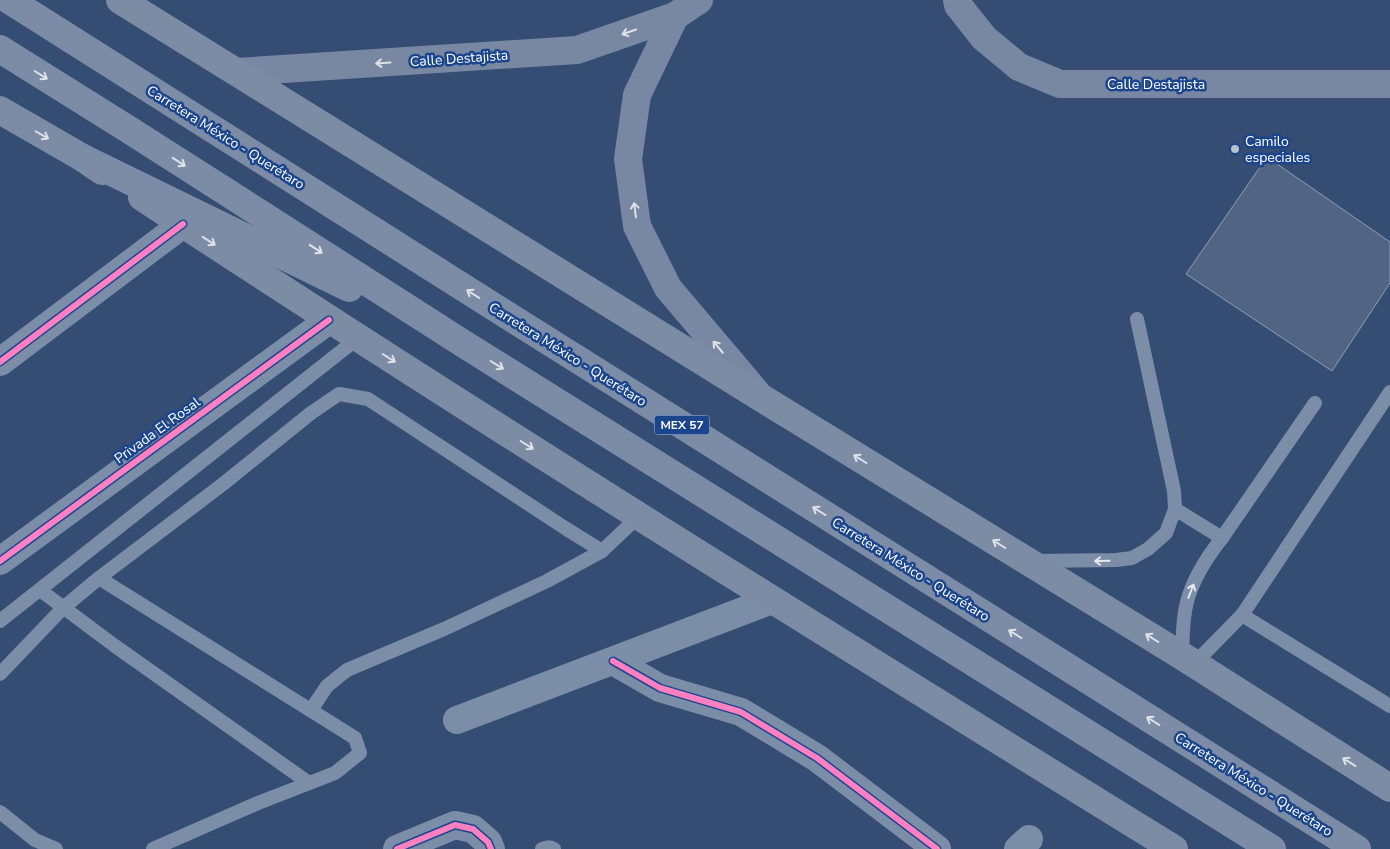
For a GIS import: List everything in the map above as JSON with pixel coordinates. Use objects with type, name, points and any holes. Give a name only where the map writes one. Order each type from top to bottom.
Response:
[{"type":"highway","name":"Carretera México - Querétaro","points":[[8,0],[491,306],[1358,849]]},
{"type":"highway","points":[[0,49],[467,346],[1272,849]]},
{"type":"highway","points":[[83,158],[467,346]]},
{"type":"main road","points":[[120,0],[1188,660],[1390,788]]},
{"type":"main road","name":"Calle Destajista","points":[[237,72],[578,50],[675,16],[699,0]]},
{"type":"main road","name":"Calle Destajista","points":[[957,0],[958,5],[984,38],[1019,67],[1060,84],[1390,84]]},
{"type":"main road","points":[[675,16],[637,95],[628,159],[637,226],[668,288],[760,397]]},
{"type":"main road","points":[[0,110],[83,158],[329,320],[772,600],[1174,849]]},
{"type":"street","points":[[0,362],[183,224]]},
{"type":"street","name":"Privada El Rosal","points":[[0,561],[329,320]]},
{"type":"street","points":[[457,720],[772,600]]},
{"type":"street","points":[[613,661],[660,688],[742,712],[817,758],[937,849]]},
{"type":"street","points":[[396,849],[455,825],[473,829],[488,842],[491,849]]},
{"type":"lane","points":[[1026,560],[1107,560],[1132,558],[1148,549],[1166,533],[1175,509],[1174,491],[1137,319]]},
{"type":"lane","points":[[0,621],[358,338]]},
{"type":"lane","points":[[1188,660],[1242,615],[1390,392]]},
{"type":"lane","points":[[0,674],[63,608],[99,578],[339,394],[368,399],[602,551]]},
{"type":"lane","points":[[1188,660],[1183,625],[1187,602],[1193,584],[1207,557],[1315,403]]},
{"type":"lane","points":[[1175,509],[1222,538]]},
{"type":"lane","points":[[311,710],[327,686],[348,670],[444,629],[547,581],[602,551],[639,516]]},
{"type":"lane","points":[[99,578],[356,738],[360,753],[335,773],[258,803],[152,849]]},
{"type":"lane","points":[[40,590],[310,783]]},
{"type":"lane","points":[[1242,615],[1390,706]]},
{"type":"lane","points":[[0,812],[35,840],[56,849]]},
{"type":"lane","points":[[542,849],[551,847],[554,849]]},
{"type":"building","points":[[1267,157],[1390,242],[1390,283],[1332,371],[1186,274]]},
{"type":"cycle path","points":[[0,362],[183,224]]},
{"type":"cycle path","points":[[0,561],[329,320]]},
{"type":"cycle path","points":[[613,661],[660,688],[741,712],[817,758],[937,849]]},
{"type":"cycle path","points":[[397,849],[455,825],[473,829],[488,842],[491,849]]},
{"type":"place","name":"Camilo especiales","points":[[1235,149]]}]
